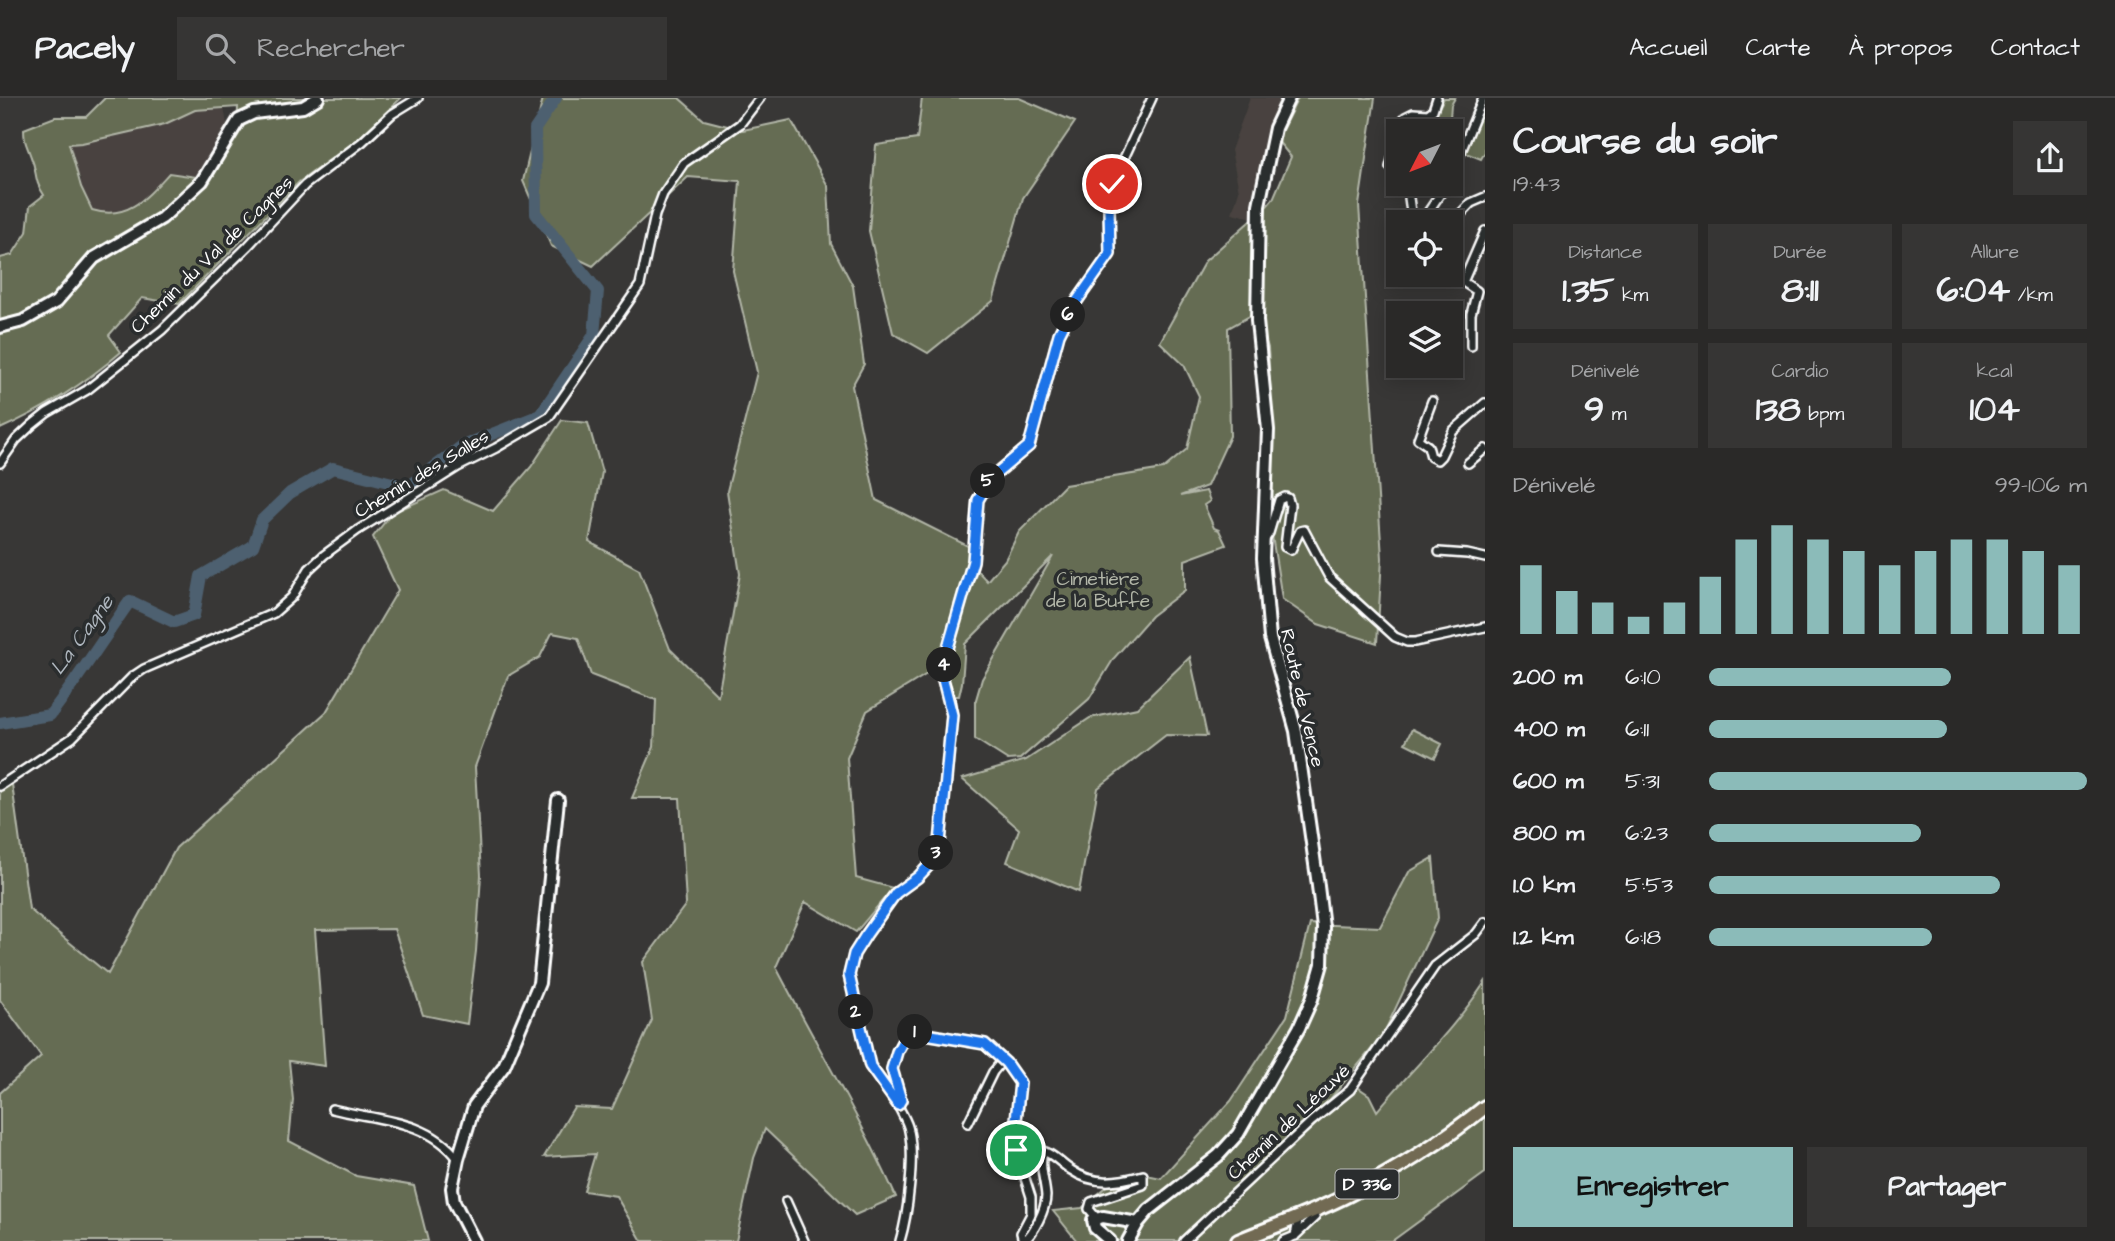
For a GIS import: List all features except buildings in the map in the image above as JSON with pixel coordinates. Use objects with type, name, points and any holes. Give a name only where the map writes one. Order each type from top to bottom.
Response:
[{"type":"main road","points":[[0,327],[23,321],[48,308],[67,291],[94,258],[162,218],[202,181],[239,120],[254,113],[303,107],[318,98]]},
{"type":"main road","name":"Route de Vence","points":[[1128,1241],[1138,1223],[1162,1199],[1218,1156],[1238,1134],[1299,1028],[1319,979],[1322,964],[1323,928],[1317,877],[1296,731],[1268,625],[1263,539],[1268,430],[1256,321],[1259,205],[1275,128],[1289,98]]},
{"type":"main road","points":[[474,1241],[453,1202],[452,1188],[474,1106],[504,1066],[539,983],[558,800]]},
{"type":"main road","name":"D 336","points":[[1257,1241],[1299,1226],[1318,1212],[1418,1157],[1485,1107]]},
{"type":"main road","name":"D 336","points":[[1238,1241],[1277,1224],[1318,1212],[1398,1176],[1485,1115]]},
{"type":"main road","points":[[1110,1241],[1095,1228],[1093,1220],[1103,1217],[1138,1223]]},
{"type":"street","name":"Chemin du Val de Cagnes","points":[[0,463],[16,440],[32,425],[87,390],[162,330],[248,246],[305,185],[362,142],[392,114],[418,98]]},
{"type":"street","name":"Chemin des Salles","points":[[0,786],[72,738],[132,677],[274,612],[292,597],[309,569],[358,530],[458,467],[549,417],[640,285],[655,215],[663,194],[677,172],[684,163],[740,124],[761,98]]},
{"type":"street","points":[[900,1241],[906,1214],[911,1161],[909,1129],[898,1105],[870,1066],[849,975],[854,954],[896,893],[918,877],[934,860],[940,843],[952,715],[941,672],[973,561],[978,500],[991,478],[1029,446],[1059,334],[1072,308],[1110,254],[1109,207],[1112,184],[1152,98]]},
{"type":"street","points":[[1404,119],[1413,113],[1428,114],[1433,110],[1437,98]]},
{"type":"street","points":[[1463,147],[1483,98]]},
{"type":"street","points":[[1463,211],[1471,203],[1485,197]]},
{"type":"street","points":[[1471,346],[1471,314],[1477,291],[1463,282],[1485,230]]},
{"type":"street","points":[[1432,401],[1418,439],[1428,446],[1431,457],[1437,460],[1453,430],[1485,403]]},
{"type":"street","points":[[1468,463],[1485,449]]},
{"type":"street","points":[[1263,539],[1269,533],[1279,500],[1288,498],[1290,505],[1285,547],[1291,550],[1300,531],[1304,530],[1329,577],[1395,637],[1415,642],[1485,627]]},
{"type":"street","points":[[1439,552],[1485,558]]},
{"type":"street","name":"Chemin de Léouvé","points":[[1184,1241],[1312,1121],[1350,1090],[1434,966],[1476,934],[1485,922]]},
{"type":"street","points":[[898,1105],[901,1100],[892,1069],[908,1031],[985,1044],[1003,1060],[1020,1083],[1016,1150],[1031,1197],[1031,1214],[1021,1233],[1023,1241],[1029,1237],[1046,1199],[1041,1161],[1043,1152],[1053,1155],[1070,1170],[1085,1178],[1106,1182],[1143,1175],[1143,1185],[1091,1202],[1089,1209],[1095,1216],[1093,1220]]},
{"type":"street","points":[[968,1123],[993,1072],[1003,1060]]},
{"type":"street","points":[[332,1108],[359,1116],[398,1121],[447,1144],[458,1158]]},
{"type":"street","points":[[786,1201],[804,1241]]},
{"type":"street","points":[[1277,1224],[1299,1226]]},
{"type":"street","points":[[1283,1241],[1299,1226]]},
{"type":"shaded area","points":[[1250,98],[1284,98],[1270,127],[1253,218],[1232,213],[1239,191],[1231,150]]},
{"type":"shaded area","points":[[224,108],[227,124],[196,177],[169,173],[144,200],[120,213],[105,214],[92,210],[81,187],[68,144],[165,124],[195,110]]},
{"type":"green space","points":[[105,98],[401,98],[357,140],[299,182],[179,304],[142,298],[109,335],[121,352],[107,364],[48,404],[0,429],[0,258],[12,255],[27,232],[30,206],[44,195],[25,141],[24,129],[55,117],[86,117]],"holes":[[[238,107],[237,133],[206,184],[196,177],[169,173],[136,205],[105,213],[92,210],[81,187],[69,144],[165,124],[195,110]]]},
{"type":"green space","name":"Cimetière de la Buffe","points":[[543,98],[679,98],[704,120],[743,130],[791,120],[828,186],[831,244],[853,286],[864,364],[852,386],[876,500],[970,547],[969,562],[987,581],[1005,560],[1019,532],[1065,485],[1163,469],[1187,449],[1199,396],[1184,365],[1160,342],[1205,261],[1273,199],[1291,157],[1277,140],[1298,98],[1375,98],[1359,205],[1382,558],[1377,643],[1318,624],[1282,599],[1267,504],[1274,453],[1268,348],[1257,312],[1228,328],[1230,436],[1207,486],[1180,496],[1206,491],[1210,501],[1204,505],[1214,528],[1219,530],[1226,545],[1185,560],[1185,590],[1151,616],[1114,658],[1089,699],[1020,759],[1008,760],[975,739],[975,703],[982,679],[1053,556],[965,644],[959,696],[951,696],[946,673],[948,661],[867,711],[847,758],[856,878],[893,888],[856,932],[805,902],[776,967],[853,1110],[896,1197],[855,1215],[765,1129],[754,1158],[736,1241],[642,1241],[616,1196],[584,1191],[595,1154],[544,1157],[574,1107],[612,1109],[652,1020],[643,962],[686,904],[680,798],[632,798],[654,747],[656,700],[591,675],[578,638],[552,633],[540,657],[508,676],[475,767],[481,875],[476,951],[467,1024],[423,1015],[394,929],[315,930],[325,1066],[289,1061],[293,1100],[289,1141],[356,1176],[414,1186],[428,1241],[0,1241],[0,1093],[41,1056],[0,1000],[0,781],[12,784],[29,909],[108,974],[176,848],[326,712],[398,590],[373,537],[392,513],[444,490],[493,511],[531,467],[562,420],[588,423],[602,472],[589,542],[639,569],[670,649],[718,696],[740,574],[727,491],[757,372],[733,271],[740,181],[688,177],[593,266],[551,246],[523,181]]},
{"type":"green space","points":[[922,98],[1019,98],[1075,122],[1023,198],[993,301],[928,353],[893,333],[869,231],[876,145],[917,139]]},
{"type":"green space","points":[[1444,98],[1455,98],[1451,105],[1450,119],[1433,119]]},
{"type":"green space","points":[[1479,98],[1485,98],[1485,152],[1481,159],[1463,152],[1463,138]]},
{"type":"green space","points":[[1190,657],[1207,736],[1166,735],[1098,788],[1079,892],[1007,862],[1019,829],[962,779],[1026,760],[1090,718],[1137,708]]},
{"type":"green space","points":[[1412,729],[1442,744],[1435,758],[1405,743]]},
{"type":"green space","points":[[1433,858],[1438,918],[1383,1035],[1322,1109],[1353,1084],[1369,1095],[1377,1111],[1447,1032],[1485,982],[1485,1173],[1392,1241],[1077,1241],[1053,1211],[1082,1208],[1119,1176],[1137,1173],[1161,1178],[1231,1101],[1287,1016],[1310,924],[1380,927],[1409,872]]},
{"type":"waterway","name":"La Cagne","points":[[0,723],[50,715],[130,601],[174,622],[194,615],[201,576],[253,546],[262,520],[290,493],[333,468],[408,487],[462,446],[540,415],[594,335],[598,291],[536,214],[535,129],[556,98]]},
{"type":"route","points":[[1016,1150],[1020,1083],[1006,1063],[985,1044],[908,1031],[892,1069],[901,1100],[898,1105],[872,1073],[849,975],[854,954],[866,935],[896,893],[918,877],[934,860],[940,843],[952,715],[941,672],[973,561],[978,500],[991,478],[1029,446],[1047,370],[1059,334],[1072,308],[1110,254],[1109,207],[1112,184]]}]
